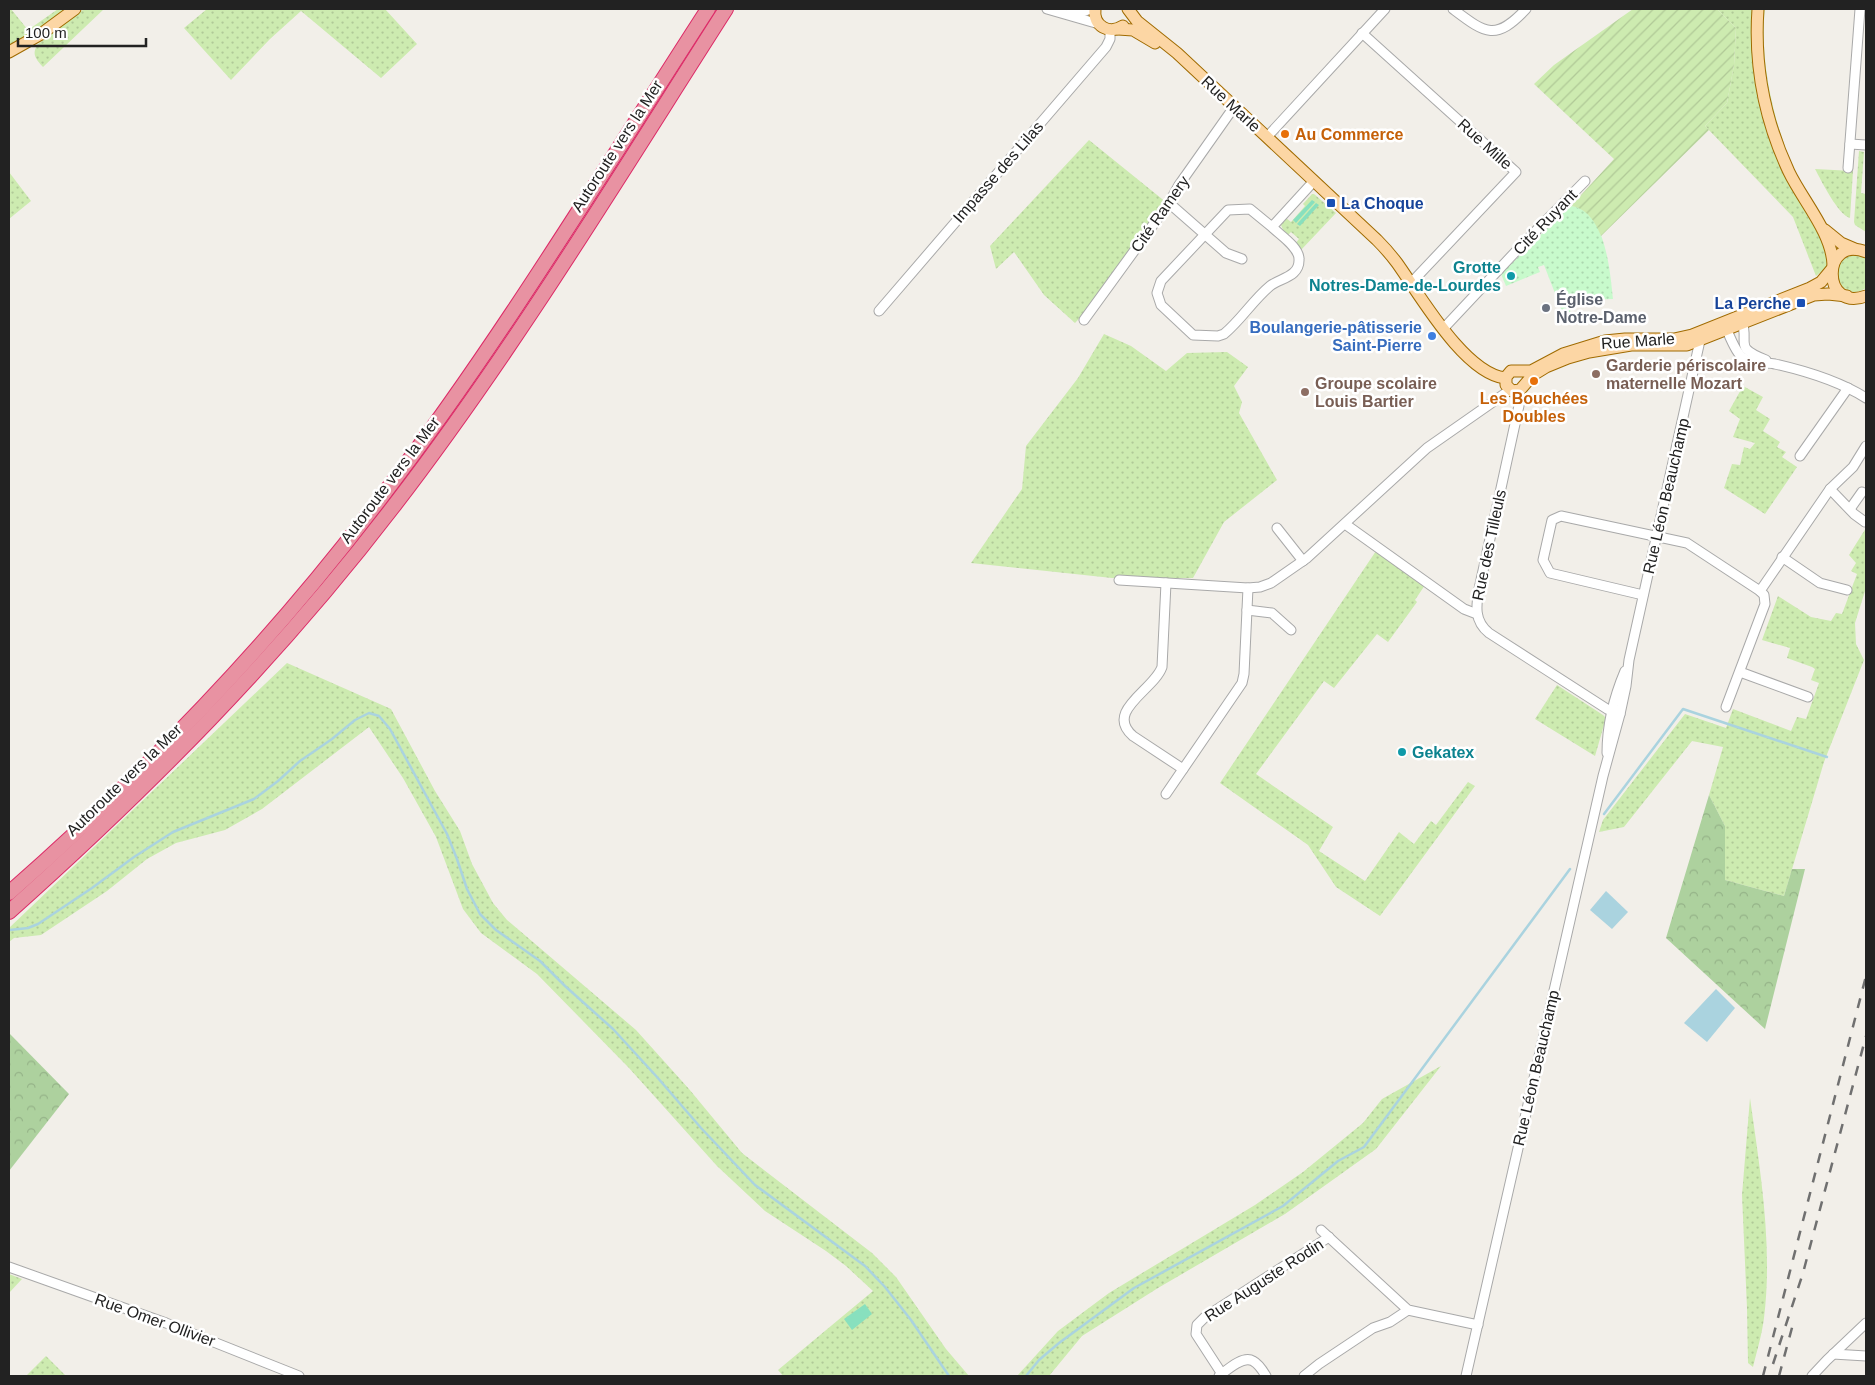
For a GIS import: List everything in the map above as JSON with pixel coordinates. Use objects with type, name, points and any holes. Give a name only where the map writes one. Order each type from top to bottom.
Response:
[{"type":"highway","points":[[9,893],[185,724],[280,621],[352,534],[418,448],[483,356],[708,9]]},
{"type":"highway","name":"Autoroute vers la Mer","points":[[9,912],[114,816],[212,719],[292,632],[368,539],[434,453],[508,346],[726,9]]},
{"type":"main road","points":[[9,52],[41,34],[75,9]]},
{"type":"main road","points":[[1095,9],[1095,17],[1099,24]]},
{"type":"main road","points":[[1114,30],[1126,22],[1129,14],[1128,9]]},
{"type":"main road","name":"Rue Marle","points":[[1128,9],[1137,20],[1167,44],[1377,240],[1411,283],[1443,329],[1476,364],[1515,385]]},
{"type":"main road","points":[[1758,9],[1758,61],[1767,110],[1776,141],[1789,172],[1830,246],[1832,278],[1835,287],[1847,296]]},
{"type":"main road","name":"Rue Marle","points":[[1099,24],[1114,30],[1130,29],[1186,63]]},
{"type":"main road","points":[[1816,219],[1835,240],[1863,251]]},
{"type":"main road","points":[[1741,320],[1816,285],[1832,268],[1842,253],[1852,250],[1863,251]]},
{"type":"main road","points":[[1701,336],[1814,295],[1828,294],[1856,298],[1866,296]]},
{"type":"main road","name":"Rue Marle","points":[[1515,385],[1525,376],[1519,371],[1531,371],[1563,354],[1605,341],[1674,339],[1701,336]]},
{"type":"main road","name":"Rue Marle","points":[[1515,385],[1546,367],[1589,352],[1644,344],[1679,346],[1701,336]]},
{"type":"street","points":[[1047,9],[1099,24]]},
{"type":"street","points":[[1064,14],[1075,14],[1091,9]]},
{"type":"street","points":[[1267,137],[1385,9]]},
{"type":"street","points":[[1453,9],[1476,27],[1490,31],[1505,28],[1526,9]]},
{"type":"street","points":[[1848,168],[1860,9]]},
{"type":"street","name":"Impasse des Lilas","points":[[879,311],[1106,47],[1114,30]]},
{"type":"street","name":"Rue Mille","points":[[1362,33],[1516,172],[1411,283]]},
{"type":"street","points":[[1856,61],[1866,62]]},
{"type":"street","name":"Cité Ramery","points":[[1084,320],[1169,204],[1179,185],[1234,107]]},
{"type":"street","points":[[1850,144],[1866,145]]},
{"type":"street","points":[[1272,227],[1314,181]]},
{"type":"street","name":"Cité Ruyant","points":[[1443,329],[1585,181]]},
{"type":"street","points":[[1169,204],[1226,253],[1242,259]]},
{"type":"street","points":[[1230,209],[1250,209],[1272,227],[1297,251],[1299,259],[1297,268],[1287,278],[1269,287],[1226,332],[1218,336],[1197,336],[1190,333],[1161,305],[1157,297],[1157,289],[1161,281],[1225,212],[1230,209]]},
{"type":"street","points":[[1741,320],[1743,340],[1746,348],[1752,354],[1773,364]]},
{"type":"street","points":[[1726,326],[1742,357],[1753,362],[1773,364],[1820,377],[1848,388],[1866,398]]},
{"type":"street","name":"Rue Léon Beauchamp","points":[[1466,1376],[1606,760],[1614,739],[1616,713],[1626,686],[1629,660],[1701,336]]},
{"type":"street","points":[[1119,580],[1248,588],[1260,587],[1271,583],[1303,561],[1427,448],[1515,385]]},
{"type":"street","name":"Rue des Tilleuls","points":[[1515,385],[1520,401],[1479,589],[1476,614],[1482,627],[1489,633],[1616,713]]},
{"type":"street","points":[[1800,456],[1848,388]]},
{"type":"street","points":[[1760,591],[1830,489],[1850,470],[1866,446]]},
{"type":"street","points":[[1830,489],[1866,522]]},
{"type":"street","points":[[1850,509],[1862,492]]},
{"type":"street","points":[[1644,595],[1550,573],[1543,560],[1552,520],[1561,516],[1692,545],[1764,595],[1765,604],[1726,707]]},
{"type":"street","points":[[1345,524],[1464,610],[1476,614]]},
{"type":"street","points":[[1277,528],[1303,561]]},
{"type":"street","points":[[1782,557],[1820,583],[1847,590]]},
{"type":"street","points":[[1166,583],[1162,667],[1156,679],[1126,709],[1124,722],[1126,729],[1133,736],[1184,769]]},
{"type":"street","points":[[1166,794],[1242,683],[1248,588]]},
{"type":"street","points":[[1247,610],[1272,613],[1291,630]]},
{"type":"street","points":[[1740,672],[1808,697]]},
{"type":"street","points":[[1321,1230],[1408,1310],[1478,1325]]},
{"type":"street","name":"Rue Auguste Rodin","points":[[1220,1375],[1196,1334],[1197,1325],[1205,1317],[1329,1237]]},
{"type":"street","name":"Rue Omer Ollivier","points":[[9,1267],[166,1323],[299,1376]]},
{"type":"street","points":[[1304,1376],[1373,1328],[1390,1322],[1408,1310]]},
{"type":"street","points":[[1812,1376],[1866,1323]]},
{"type":"street","points":[[1833,1354],[1866,1356]]},
{"type":"street","points":[[1220,1375],[1242,1361],[1249,1359],[1255,1362],[1266,1376]]},
{"type":"green space","points":[[9,9],[28,30],[58,9],[67,9],[36,32],[9,45]]},
{"type":"green space","points":[[84,9],[104,9],[43,67],[36,59],[35,51],[38,44]]},
{"type":"green space","points":[[207,9],[385,9],[417,44],[381,78],[301,11],[270,39],[231,80],[184,28]]},
{"type":"green space","points":[[1633,9],[1717,9],[1736,28],[1734,65],[1727,103],[1705,126],[1709,130],[1601,236],[1594,221],[1586,213],[1577,207],[1571,206],[1614,159],[1534,84],[1554,65]]},
{"type":"green space","points":[[1717,9],[1765,9],[1766,66],[1778,127],[1789,157],[1802,185],[1817,210],[1836,234],[1854,243],[1816,276],[1793,217],[1705,126],[1727,103],[1734,65],[1736,28]]},
{"type":"green space","points":[[1089,140],[1167,203],[1090,307],[1075,323],[1044,295],[1014,252],[996,269],[990,246]]},
{"type":"green space","points":[[1859,151],[1864,152],[1861,193],[1866,194],[1866,232],[1855,225],[1854,222]]},
{"type":"green space","points":[[1815,169],[1853,171],[1850,218],[1840,211],[1835,204]]},
{"type":"green space","points":[[9,172],[31,201],[9,219]]},
{"type":"green space","points":[[1312,194],[1336,213],[1301,250],[1295,244],[1299,239],[1291,232],[1286,237],[1281,225],[1286,218],[1291,222],[1305,206],[1303,204]]},
{"type":"green space","points":[[1312,200],[1315,202],[1296,223],[1293,220]]},
{"type":"green space","points":[[1316,203],[1319,205],[1300,226],[1297,224]]},
{"type":"green space","points":[[1571,206],[1583,210],[1592,218],[1599,230],[1608,259],[1613,299],[1571,300],[1570,315],[1565,319],[1544,265],[1538,267],[1540,272],[1506,286],[1501,274]]},
{"type":"green space","points":[[1851,255],[1859,255],[1866,259],[1866,288],[1857,292],[1843,287],[1839,282],[1837,274],[1838,267],[1843,260]]},
{"type":"green space","points":[[1104,334],[1131,346],[1166,371],[1187,353],[1227,352],[1248,367],[1234,386],[1242,402],[1239,413],[1277,480],[1224,522],[1193,578],[1112,578],[971,563],[1022,489],[1026,446],[1078,378]]},
{"type":"green space","points":[[1743,386],[1763,397],[1756,410],[1770,419],[1763,431],[1780,442],[1777,447],[1786,452],[1782,457],[1797,467],[1765,514],[1724,488],[1732,464],[1740,465],[1744,447],[1750,449],[1755,443],[1733,437],[1740,419],[1729,411]]},
{"type":"green space","points":[[1866,528],[1866,588],[1855,623],[1856,644],[1864,660],[1824,762],[1784,896],[1725,880],[1725,826],[1709,795],[1723,747],[1692,741],[1624,827],[1599,832],[1603,820],[1685,714],[1726,728],[1733,709],[1791,731],[1797,717],[1806,719],[1819,683],[1811,680],[1815,669],[1787,658],[1790,648],[1762,640],[1778,596],[1811,617],[1831,621],[1836,613],[1842,614],[1857,574],[1851,571],[1856,563],[1849,555]]},
{"type":"green space","points":[[1376,551],[1425,585],[1415,600],[1417,602],[1388,642],[1377,634],[1334,688],[1324,681],[1256,774],[1333,827],[1319,851],[1365,881],[1399,832],[1414,844],[1431,821],[1436,825],[1468,782],[1475,786],[1380,916],[1336,887],[1308,845],[1220,783]]},
{"type":"green space","points":[[287,663],[391,709],[435,791],[460,831],[472,864],[493,903],[507,920],[636,1030],[689,1089],[742,1153],[872,1253],[896,1277],[946,1349],[969,1376],[783,1376],[778,1370],[873,1291],[846,1266],[826,1251],[765,1211],[717,1166],[629,1068],[537,974],[481,933],[463,909],[436,837],[403,778],[369,727],[262,809],[225,830],[176,843],[147,859],[107,891],[41,935],[14,938],[9,942],[9,928]]},
{"type":"green space","points":[[1557,685],[1606,718],[1595,756],[1535,719]]},
{"type":"green space","points":[[1709,795],[1725,826],[1725,880],[1784,896],[1792,869],[1805,869],[1765,1029],[1666,938]]},
{"type":"green space","points":[[9,1033],[69,1094],[9,1171]]},
{"type":"green space","points":[[1441,1066],[1376,1149],[1285,1214],[1158,1288],[1082,1336],[1049,1376],[1017,1376],[1058,1331],[1109,1293],[1255,1205],[1303,1172],[1363,1123],[1382,1099]]},
{"type":"green space","points":[[1750,1098],[1764,1208],[1767,1263],[1764,1318],[1753,1367],[1748,1363],[1742,1195]]},
{"type":"green space","points":[[9,1274],[22,1279],[9,1293]]},
{"type":"green space","points":[[865,1304],[872,1314],[852,1330],[844,1319]]},
{"type":"green space","points":[[46,1356],[66,1376],[26,1376]]},
{"type":"water","points":[[1606,891],[1628,912],[1612,929],[1590,910]]},
{"type":"water","points":[[1716,989],[1735,1008],[1707,1042],[1684,1023]]},
{"type":"waterway","points":[[1604,814],[1683,709],[1827,757]]},
{"type":"waterway","points":[[10,930],[28,928],[38,924],[173,832],[254,799],[300,761],[355,720],[369,713],[379,716],[390,729],[447,834],[467,889],[480,914],[496,930],[540,961],[613,1029],[701,1128],[755,1185],[865,1266],[885,1287],[911,1320],[949,1376]]},
{"type":"waterway","points":[[1026,1376],[1039,1360],[1059,1343],[1134,1288],[1283,1206],[1338,1161],[1364,1147],[1570,869]]},
{"type":"railway","points":[[1763,1376],[1866,976]]},
{"type":"railway","points":[[1773,1364],[1803,1273],[1866,1036]]},
{"type":"railway","points":[[1779,1376],[1793,1324]]},
{"type":"place","name":"Au Commerce","points":[[1285,134]]},
{"type":"place","name":"La Choque","points":[[1331,203]]},
{"type":"place","name":"Grotte Notres-Dame-de-Lourdes","points":[[1511,276]]},
{"type":"place","name":"La Perche","points":[[1801,303]]},
{"type":"place","name":"Église Notre-Dame","points":[[1546,308]]},
{"type":"place","name":"Boulangerie-pâtisserie Saint-Pierre","points":[[1432,336]]},
{"type":"place","name":"Garderie périscolaire maternelle Mozart","points":[[1596,374]]},
{"type":"place","name":"Les Bouchées Doubles","points":[[1534,381]]},
{"type":"place","name":"Groupe scolaire Louis Bartier","points":[[1305,392]]},
{"type":"place","name":"Gekatex","points":[[1402,752]]}]
